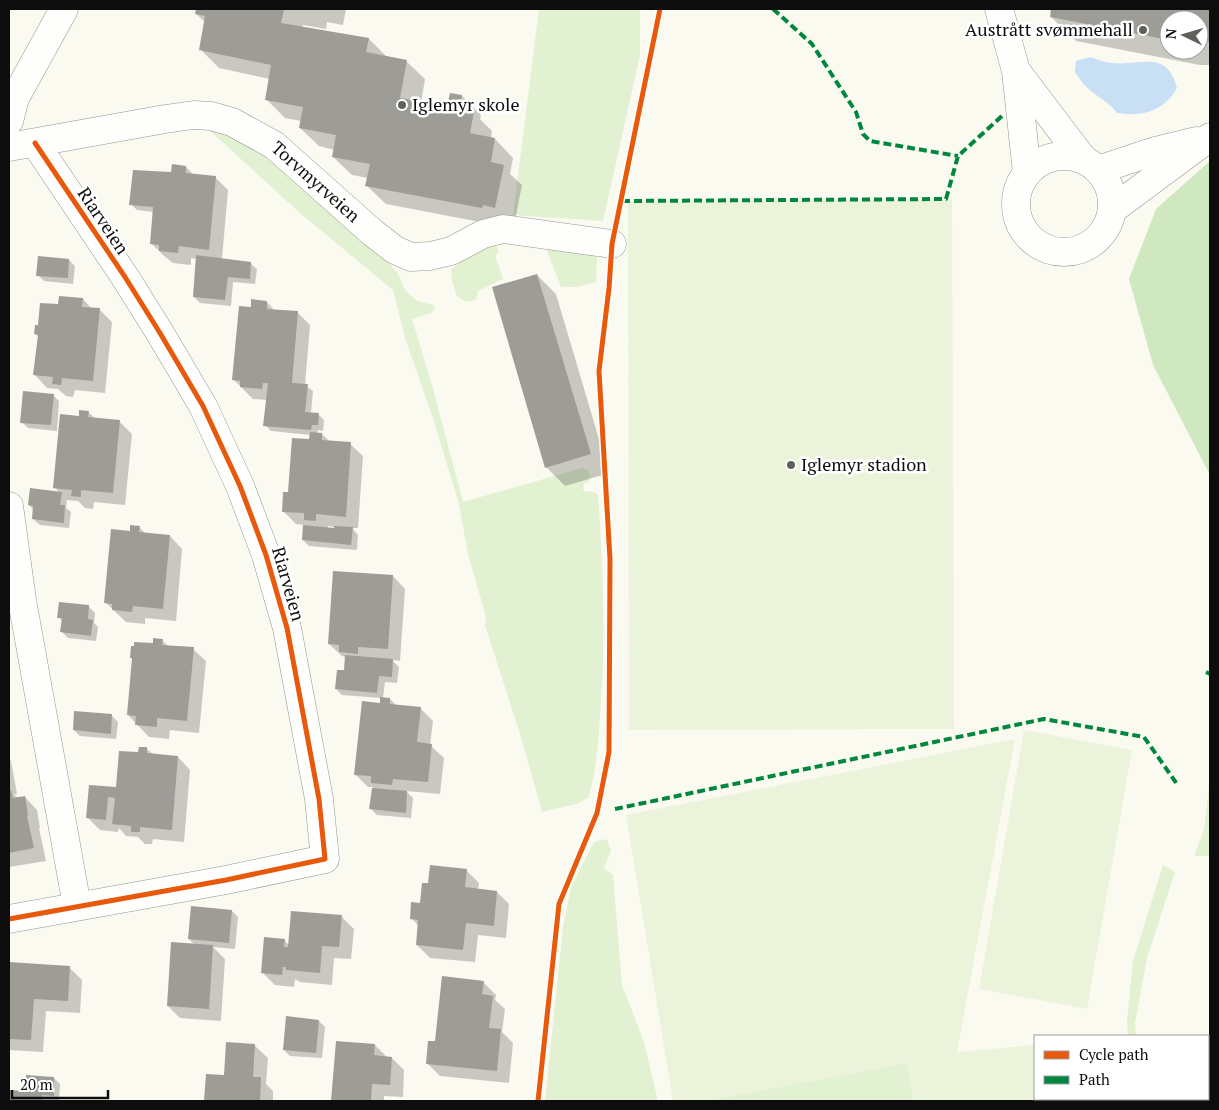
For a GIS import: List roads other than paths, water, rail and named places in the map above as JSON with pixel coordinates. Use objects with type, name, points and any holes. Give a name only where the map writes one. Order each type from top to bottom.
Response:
[{"type":"street","points":[[9,121],[15,98],[64,9]]},
{"type":"street","points":[[999,9],[1016,71],[1027,173],[1016,197],[1019,222],[1034,243],[1057,253],[1083,249],[1104,233],[1113,209],[1110,188],[1016,71]]},
{"type":"street","name":"Torvmyrveien","points":[[22,145],[165,119],[194,115],[211,116],[232,122],[274,145],[395,250],[411,257],[430,256],[452,251],[483,234],[503,229],[612,244]]},
{"type":"street","points":[[1027,173],[1052,157],[1091,164],[1209,138]]},
{"type":"street","points":[[1113,209],[1209,138]]},
{"type":"street","name":"Riarveien","points":[[9,919],[226,880],[325,859],[319,799],[287,628],[266,554],[240,486],[203,406],[125,277],[22,145]]},
{"type":"street","points":[[9,506],[22,600],[77,906]]},
{"type":"water","points":[[1090,57],[1110,63],[1152,62],[1160,64],[1167,68],[1173,76],[1177,88],[1166,102],[1152,111],[1136,114],[1117,113],[1108,103],[1093,93],[1075,72],[1076,61]]},
{"type":"place","name":"Austrått svømmehall","points":[[1143,30]]},
{"type":"place","name":"Iglemyr skole","points":[[402,105]]},
{"type":"place","name":"Iglemyr stadion","points":[[791,465]]}]
